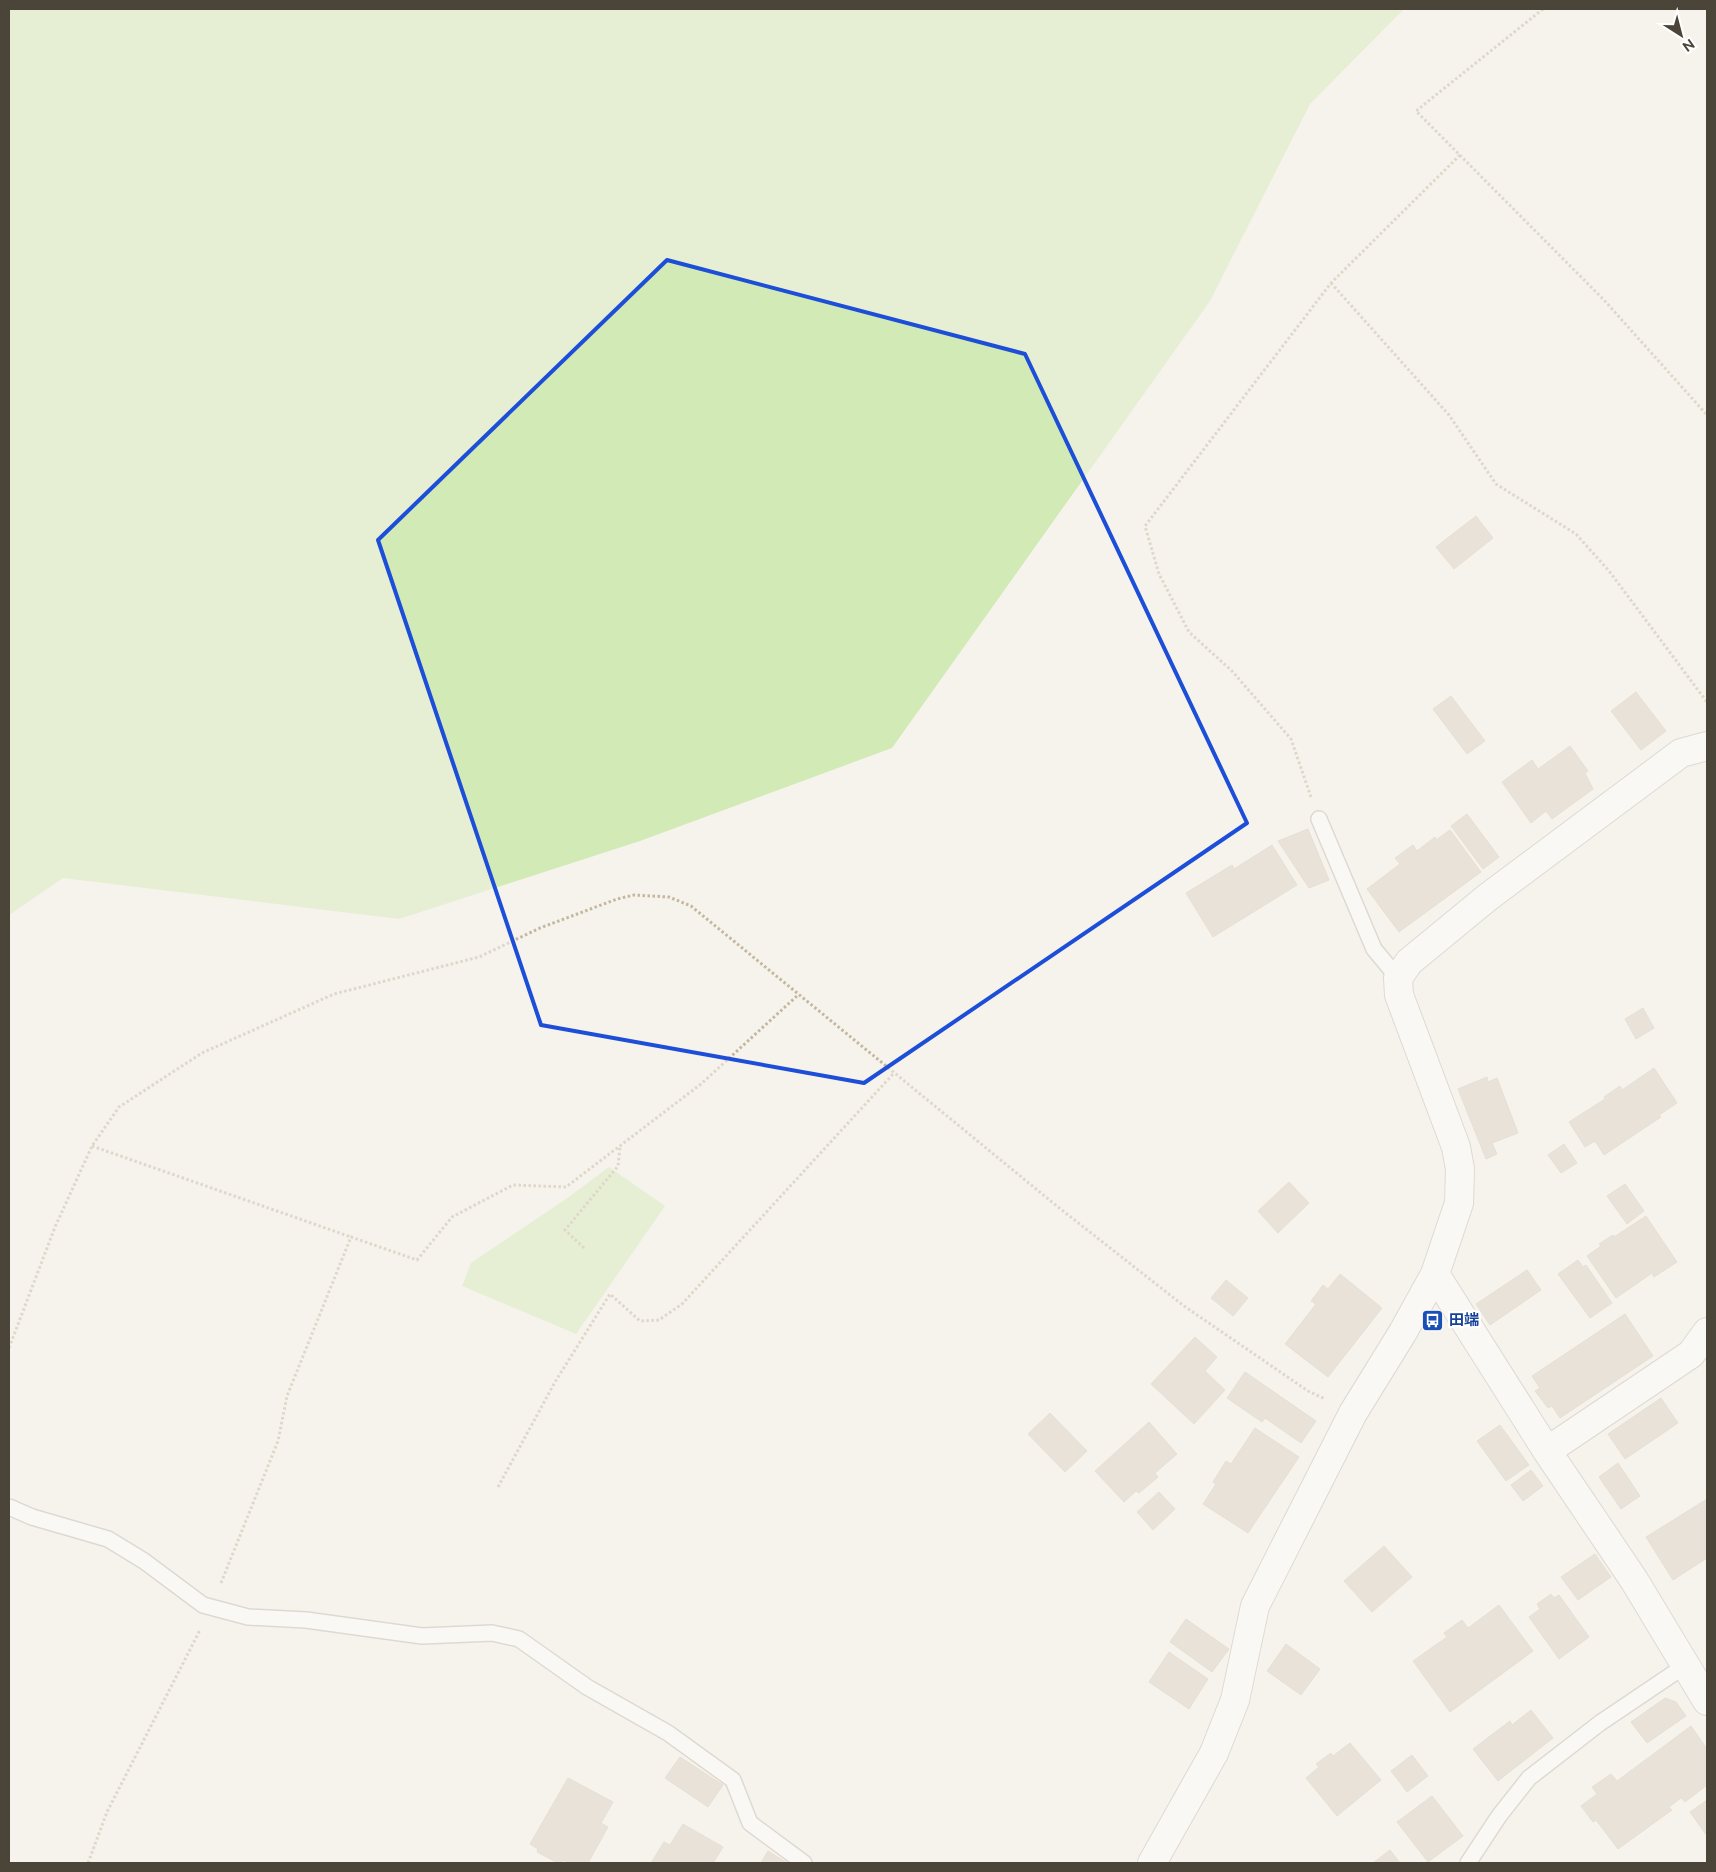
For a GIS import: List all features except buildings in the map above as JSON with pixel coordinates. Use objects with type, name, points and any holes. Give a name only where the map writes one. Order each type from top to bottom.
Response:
[{"type":"street","points":[[1152,1863],[1214,1753],[1236,1700],[1255,1606],[1353,1413],[1404,1332],[1435,1274],[1459,1203],[1460,1169],[1456,1147],[1398,995],[1398,978],[1409,962],[1519,874],[1681,753],[1707,746]]},
{"type":"street","points":[[1435,1274],[1547,1451],[1634,1580],[1707,1701]]},
{"type":"street","points":[[1547,1451],[1691,1354],[1707,1332]]},
{"type":"lane","points":[[1319,819],[1374,949],[1398,978]]},
{"type":"lane","points":[[9,1507],[32,1517],[108,1539],[144,1562],[203,1605],[248,1617],[306,1620],[422,1636],[492,1633],[519,1639],[587,1687],[668,1733],[733,1780],[750,1823],[804,1863]]},
{"type":"lane","points":[[1468,1863],[1499,1816],[1529,1778],[1600,1723],[1686,1665]]},
{"type":"path","points":[[1543,9],[1416,111],[1604,300],[1707,416]]},
{"type":"path","points":[[1319,819],[1292,739],[1232,671],[1190,632],[1159,574],[1145,526],[1330,283],[1460,156]]},
{"type":"path","points":[[1330,283],[1449,414],[1496,484],[1576,534],[1609,571],[1707,701]]},
{"type":"path","points":[[9,1348],[55,1227],[92,1146],[119,1107],[202,1053],[334,994],[479,956],[540,928],[617,899],[634,895],[669,897],[691,906],[1058,1208],[1184,1306],[1308,1392],[1353,1413]]},
{"type":"path","points":[[92,1146],[416,1260],[452,1217],[513,1186],[566,1187],[701,1084],[798,994]]},
{"type":"path","points":[[498,1486],[555,1382],[610,1294],[640,1321],[659,1320],[682,1304],[894,1073]]},
{"type":"path","points":[[584,1248],[565,1230],[618,1166],[620,1146]]},
{"type":"path","points":[[88,1863],[107,1812],[211,1607],[278,1440],[287,1396],[351,1237]]},
{"type":"highlighted area","points":[[667,260],[1025,354],[1247,823],[864,1083],[541,1025],[378,540]]},
{"type":"green space","points":[[9,9],[1404,9],[1310,104],[1210,301],[892,748],[640,841],[399,919],[63,878],[9,915]]},
{"type":"green space","points":[[609,1167],[665,1206],[576,1334],[462,1286],[471,1263],[566,1199]]},
{"type":"place","name":"田端","points":[[1433,1320]]}]
